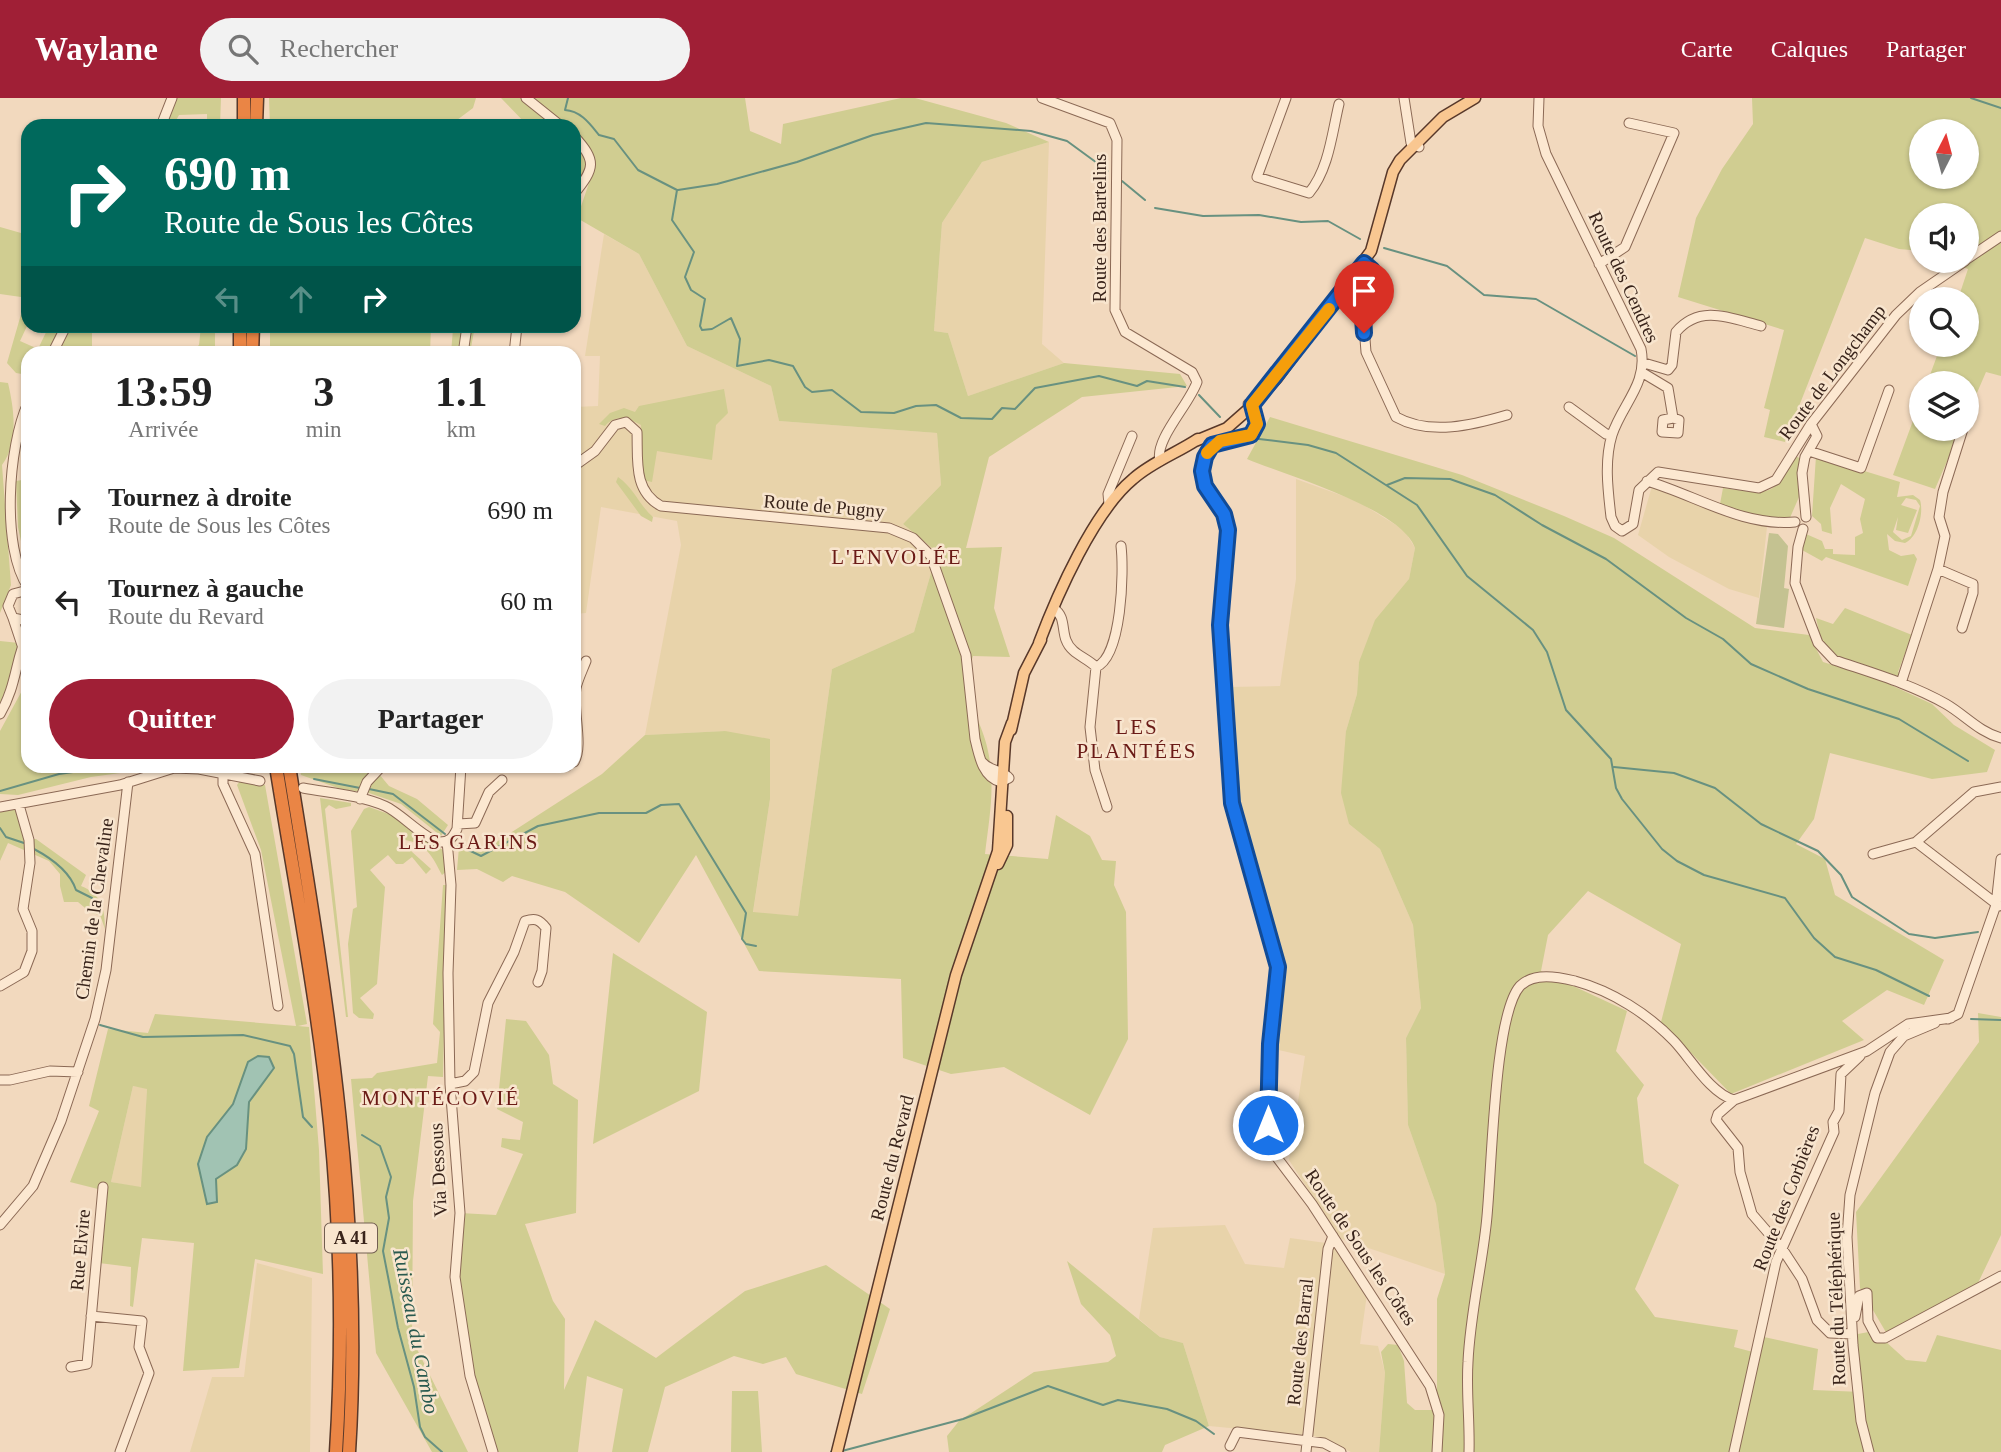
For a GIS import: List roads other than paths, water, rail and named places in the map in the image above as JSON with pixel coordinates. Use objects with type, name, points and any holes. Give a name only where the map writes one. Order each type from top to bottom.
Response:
[{"type":"highway","points":[[244,98],[244,119]]},
{"type":"highway","points":[[256,119],[257,98]]},
{"type":"highway","name":"A 41","points":[[277,773],[320,1041],[332,1148],[340,1283],[336,1452]]},
{"type":"highway","name":"A 41","points":[[290,773],[328,1013],[345,1153],[353,1306],[349,1452]]},
{"type":"main road","name":"Route du Revard","points":[[837,1452],[953,985],[991,875],[1000,839],[1005,777],[1004,742],[1012,723],[1024,673],[1072,585],[1082,551],[1109,504],[1133,479],[1193,442],[1227,428],[1246,408],[1289,360],[1364,263],[1379,232],[1389,187],[1417,143],[1443,117],[1471,100]]},
{"type":"street","points":[[164,119],[172,98]]},
{"type":"street","points":[[526,98],[552,119]]},
{"type":"street","name":"Route des Bartelins","points":[[1042,98],[1110,123],[1117,140],[1115,310],[1125,332],[1192,372],[1197,382],[1192,396],[1163,442],[1164,458]]},
{"type":"street","points":[[1286,98],[1257,177],[1309,193],[1318,182],[1339,104]]},
{"type":"street","points":[[1404,98],[1409,127],[1417,143]]},
{"type":"street","name":"Route des Cendres","points":[[1539,98],[1538,126],[1546,154],[1641,349],[1643,368],[1612,435],[1607,465],[1611,517],[1618,529],[1625,530],[1633,524],[1639,490],[1647,481]]},
{"type":"street","points":[[1599,264],[1625,247],[1674,133],[1629,123]]},
{"type":"street","points":[[581,143],[589,149],[591,166],[588,177],[581,186]]},
{"type":"street","name":"Route de Longchamp","points":[[1979,251],[2001,236]]},
{"type":"street","points":[[1364,263],[1374,274],[1362,300],[1366,352],[1396,417],[1424,425],[1459,427],[1507,415]]},
{"type":"street","name":"Route de Longchamp","points":[[1647,481],[1658,472],[1664,472],[1766,487],[1776,480],[1809,428],[1896,315],[1920,292],[1947,273]]},
{"type":"street","points":[[1643,368],[1668,370],[1672,365],[1676,332],[1695,317],[1721,315],[1761,327]]},
{"type":"street","points":[[1643,368],[1668,388],[1673,418]]},
{"type":"street","points":[[1811,447],[1861,468],[1889,390]]},
{"type":"street","points":[[1569,407],[1612,435]]},
{"type":"street","name":"Route de Sous les Côtes","points":[[1246,408],[1252,421],[1251,435],[1212,445],[1205,457],[1202,471],[1205,486],[1224,514],[1228,530],[1220,625],[1232,803],[1278,967],[1270,1044],[1269,1147],[1333,1236],[1430,1386],[1439,1415],[1437,1452]]},
{"type":"street","points":[[21,419],[10,475],[17,571],[16,592],[8,606],[21,642]]},
{"type":"street","name":"Route de Pugny","points":[[581,461],[595,452],[615,425],[626,422],[637,432],[642,486],[646,495],[661,506],[888,528],[913,538],[931,556],[966,655],[975,739],[982,762],[1005,777]]},
{"type":"street","points":[[1809,428],[1817,436],[1802,473],[1803,495],[1795,583],[1822,649],[1834,660],[1901,683],[1945,704],[1984,731],[2001,738]]},
{"type":"street","points":[[1109,504],[1108,494],[1132,436]]},
{"type":"street","points":[[1901,683],[1938,569],[1945,536],[1939,517],[1943,492],[1960,441]]},
{"type":"street","points":[[1647,481],[1692,499],[1767,522],[1800,523]]},
{"type":"street","points":[[1107,807],[1095,770],[1090,727],[1096,667],[1109,656],[1115,635],[1124,569],[1121,545]]},
{"type":"street","points":[[1938,569],[1973,583],[1962,628]]},
{"type":"street","points":[[17,571],[21,578]]},
{"type":"street","points":[[16,592],[21,591]]},
{"type":"street","points":[[1056,610],[1066,642],[1074,653],[1096,667]]},
{"type":"street","points":[[13,618],[21,620]]},
{"type":"street","points":[[0,714],[17,679],[21,652]]},
{"type":"street","points":[[581,674],[586,661]]},
{"type":"street","points":[[0,807],[128,782],[140,773]]},
{"type":"street","points":[[260,780],[223,773],[223,784],[256,853],[278,1006]]},
{"type":"street","points":[[362,791],[376,773]]},
{"type":"street","points":[[303,788],[362,791],[435,840],[447,841],[455,834],[458,824],[461,773]]},
{"type":"street","points":[[229,796],[234,776]]},
{"type":"street","points":[[458,824],[475,823],[489,792],[502,780]]},
{"type":"street","name":"Chemin de la Chevaline","points":[[0,1225],[33,1186],[78,1072],[101,998],[128,782]]},
{"type":"street","points":[[1873,854],[1916,842],[1974,792],[2001,787]]},
{"type":"street","points":[[0,986],[24,972],[33,951],[32,931],[23,909],[30,863],[29,840],[19,805]]},
{"type":"street","name":"Via Dessous","points":[[447,841],[451,885],[448,973],[450,1084],[460,1213],[455,1277],[470,1376],[492,1452]]},
{"type":"street","points":[[1916,842],[1998,906]]},
{"type":"street","points":[[1852,1334],[1837,1335],[1821,1326],[1813,1313],[1802,1279],[1783,1250],[1752,1214],[1740,1172],[1738,1147],[1717,1123],[1717,1114],[1734,1100],[1867,1051],[1908,1024],[1951,1018],[1958,1014],[1998,906],[2001,859]]},
{"type":"street","points":[[450,1084],[465,1081],[474,1072],[488,1003],[525,921],[533,919],[540,920],[546,928],[542,971],[538,982]]},
{"type":"street","points":[[1469,1452],[1468,1362],[1487,1224],[1499,1069],[1509,1011],[1521,985],[1535,977],[1546,977],[1573,981],[1607,993],[1656,1025],[1709,1081],[1734,1100]]},
{"type":"street","name":"Route du Téléphérique","points":[[1869,1452],[1857,1396],[1851,1321],[1847,1237],[1850,1195],[1882,1070],[1890,1052],[1904,1036],[1951,1018]]},
{"type":"street","name":"Route des Corbières","points":[[1734,1452],[1776,1262],[1834,1132],[1833,1122],[1839,1111],[1840,1074],[1867,1051]]},
{"type":"street","points":[[0,1080],[50,1071],[78,1072]]},
{"type":"street","name":"Rue Elvire","points":[[71,1367],[87,1364],[103,1187]]},
{"type":"street","name":"Route des Barral","points":[[1306,1452],[1328,1249],[1333,1236]]},
{"type":"street","points":[[1851,1321],[1859,1296],[1867,1293],[1872,1332],[1877,1338],[1885,1338],[2001,1276]]},
{"type":"street","name":"Rue Elvire","points":[[91,1317],[142,1321],[139,1347],[149,1373],[120,1452]]},
{"type":"street","points":[[1230,1446],[1237,1432],[1324,1443],[1341,1452]]},
{"type":"waterway","points":[[568,98],[565,110],[580,115],[599,135],[614,139],[638,170],[677,190],[672,220],[694,252],[685,277],[691,290],[705,299],[700,326],[702,330],[712,329],[731,318],[740,339],[737,366],[769,360],[793,366],[805,387],[812,392],[832,390],[861,412],[894,413],[916,406],[936,405],[961,418],[992,419],[1002,408],[1015,409],[1035,388],[1099,376],[1137,386],[1147,381],[1185,387]]},
{"type":"waterway","points":[[1971,98],[2001,108]]},
{"type":"waterway","points":[[678,190],[717,184],[797,162],[873,135],[926,123],[1031,131],[1067,141],[1108,171]]},
{"type":"waterway","points":[[1122,181],[1145,200]]},
{"type":"waterway","points":[[1155,208],[1203,216],[1259,215],[1301,222],[1328,221],[1360,239]]},
{"type":"waterway","points":[[1384,248],[1447,266],[1484,295],[1536,299],[1635,356]]},
{"type":"waterway","points":[[1199,395],[1220,417]]},
{"type":"waterway","points":[[1259,439],[1308,445],[1336,453],[1417,505],[1467,576],[1533,630],[1547,652],[1566,710],[1611,759],[1616,788],[1622,799],[1662,849],[1677,861],[1704,875],[1785,898],[1814,938],[1835,957],[1876,970],[1929,996]]},
{"type":"waterway","points":[[1387,485],[1405,478],[1450,479],[1495,495],[1542,525],[1606,559],[1686,618],[1723,639],[1751,664],[1808,689],[1899,719],[1968,761]]},
{"type":"waterway","points":[[1614,767],[1674,773],[1715,788],[1761,824],[1818,851],[1841,875],[1852,897],[1909,934],[1935,938],[1978,932]]},
{"type":"waterway","points":[[0,791],[66,773]]},
{"type":"waterway","points":[[314,779],[360,788]]},
{"type":"waterway","points":[[369,789],[393,794],[445,834]]},
{"type":"waterway","points":[[458,845],[481,856],[538,826],[599,813],[646,813],[661,805],[679,804],[746,913],[742,939],[746,944],[756,946]]},
{"type":"waterway","points":[[0,828],[6,837],[24,843]]},
{"type":"waterway","points":[[34,849],[59,866],[76,890],[92,898],[96,907]]},
{"type":"waterway","points":[[1971,1019],[2001,1020]]},
{"type":"waterway","points":[[100,1025],[143,1037],[243,1035],[290,1046],[294,1054],[303,1117],[312,1127]]},
{"type":"waterway","name":"Ruisseau du Cambo","points":[[362,1135],[380,1146],[391,1177],[386,1197],[389,1218],[383,1251],[398,1328],[414,1387],[420,1427],[425,1437],[442,1452]]},
{"type":"waterway","name":"Ruisseau du Cambo","points":[[842,1451],[963,1419],[1048,1386],[1103,1405],[1118,1400],[1167,1409],[1196,1421],[1214,1434]]},
{"type":"district","name":"L'ENVOLÉE","points":[[897,557]]},
{"type":"district","name":"LES PLANTÉES","points":[[1137,739]]},
{"type":"district","name":"LES GARINS","points":[[469,842]]},
{"type":"district","name":"MONTÉCOVIÉ","points":[[441,1098]]}]
